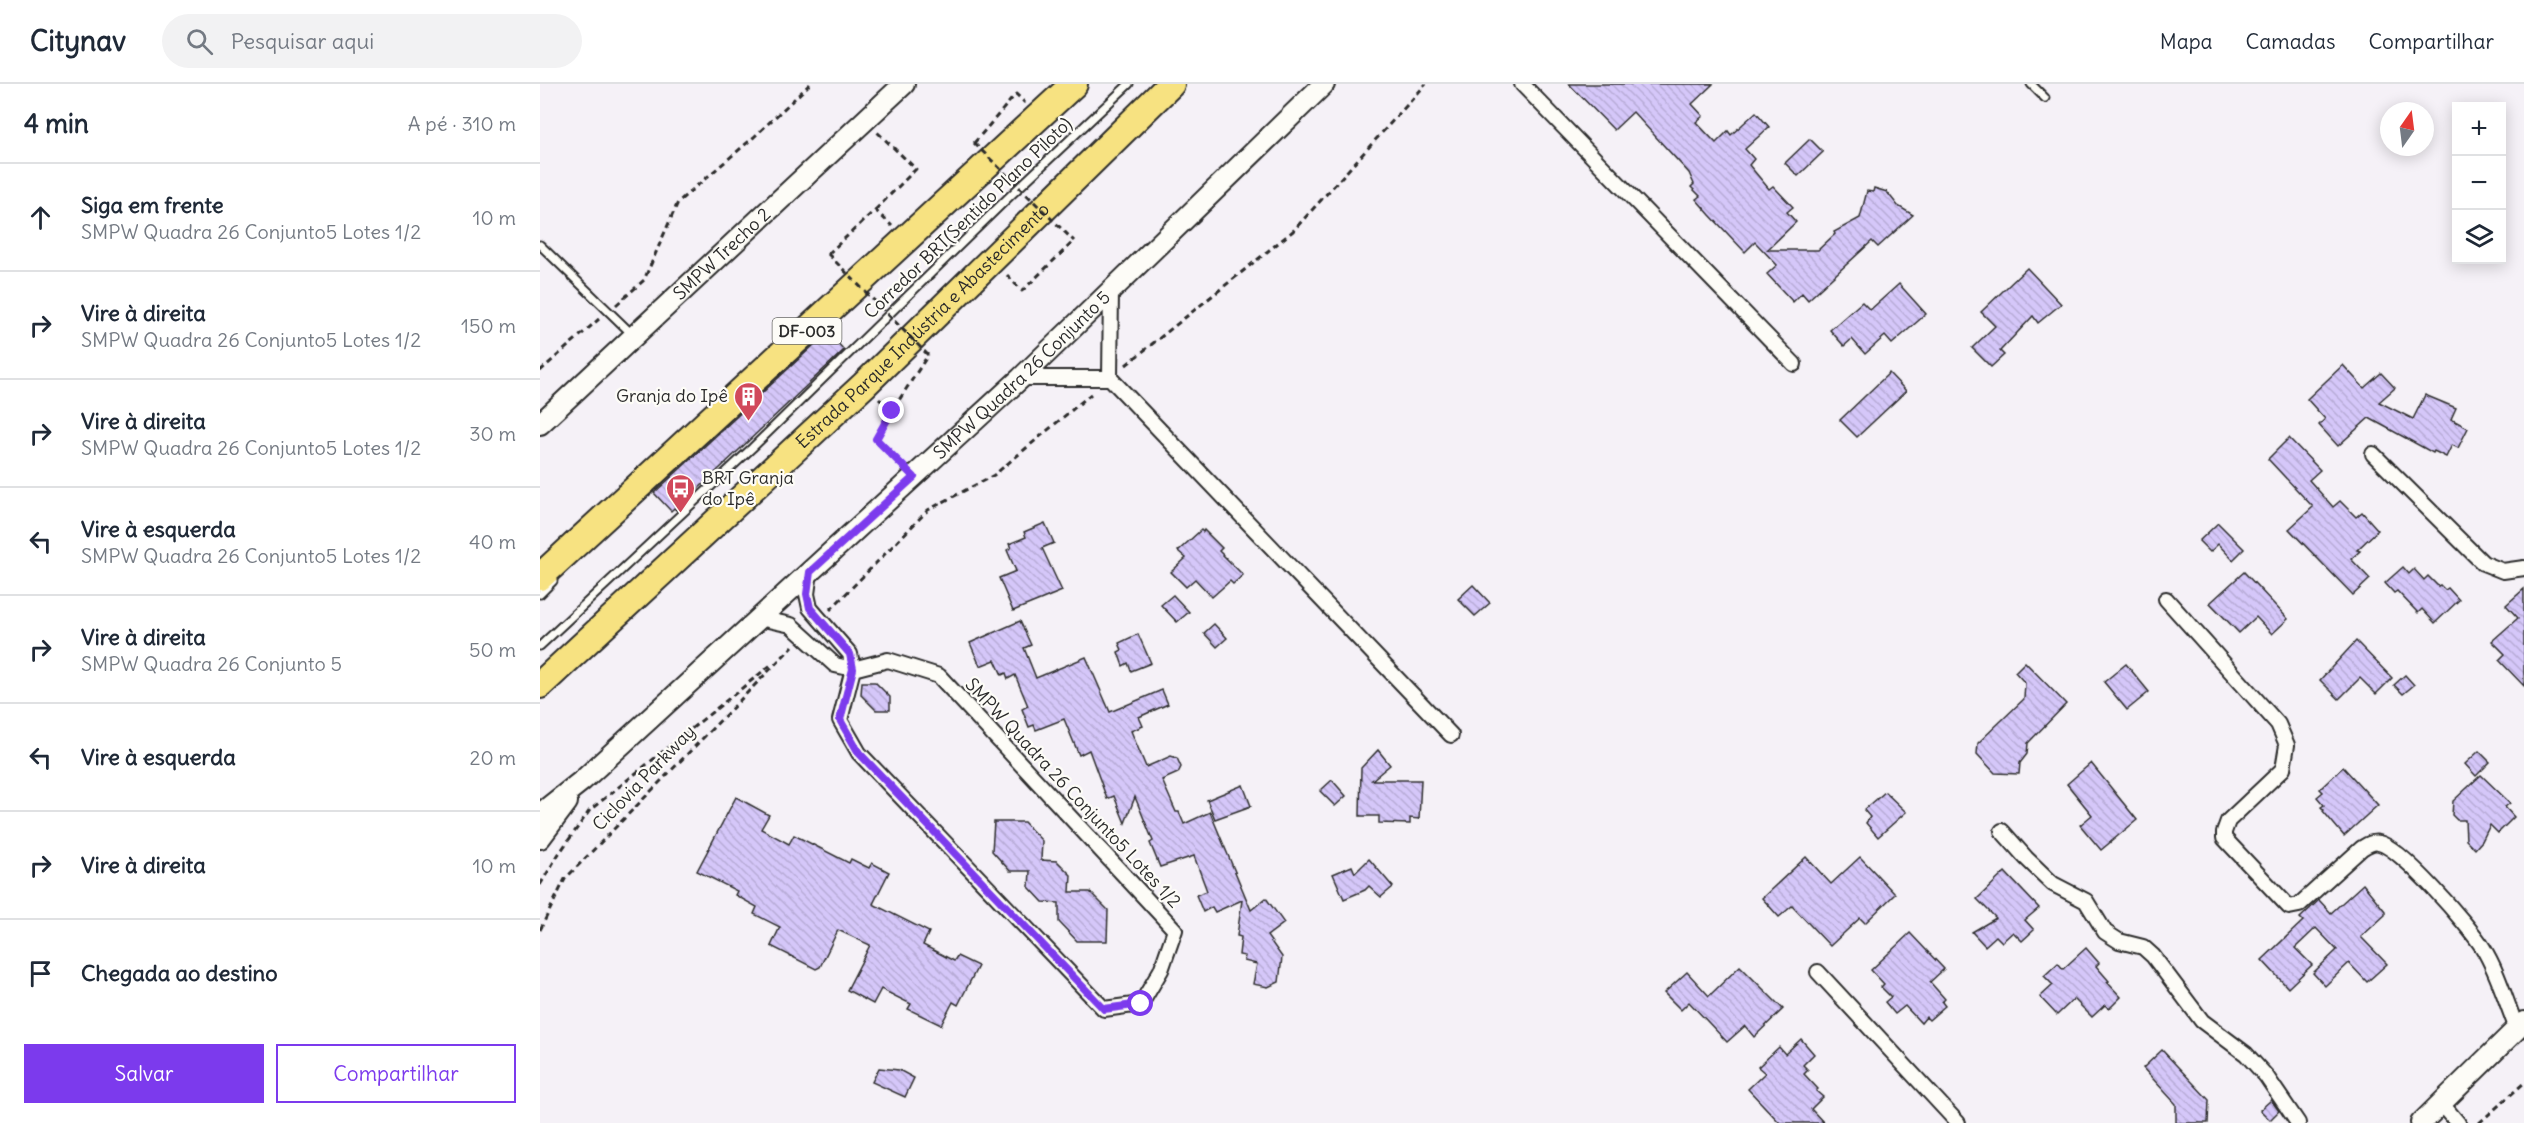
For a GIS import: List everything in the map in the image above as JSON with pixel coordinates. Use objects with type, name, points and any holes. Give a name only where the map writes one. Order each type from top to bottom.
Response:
[{"type":"highway","name":"DF-003","points":[[548,578],[1074,84]]},
{"type":"highway","name":"Estrada Parque Indústria e Abastecimento","points":[[540,685],[864,385],[1171,84]]},
{"type":"street","name":"SMPW Trecho 2","points":[[540,424],[904,84]]},
{"type":"street","name":"SMPW Quadra 26 Conjunto 5","points":[[540,814],[583,780],[1021,378],[1324,84]]},
{"type":"street","points":[[1522,84],[1794,364]]},
{"type":"street","points":[[1111,290],[1110,378],[1451,735]]},
{"type":"street","points":[[1021,378],[1110,378]]},
{"type":"street","points":[[2373,454],[2483,563],[2503,571],[2524,568]]},
{"type":"street","points":[[759,618],[790,625],[835,665],[853,669],[850,654],[810,608],[807,594],[810,572]]},
{"type":"street","points":[[2166,599],[2278,724],[2287,745],[2283,769],[2228,821],[2223,832],[2224,838],[2289,907],[2299,905],[2362,848],[2371,843],[2390,847],[2465,923],[2483,948],[2520,1026],[2421,1123]]},
{"type":"street","name":"SMPW Quadra 26 Conjunto5 Lotes 1/2","points":[[888,660],[939,676],[1175,930],[1161,970],[1141,1004],[1104,1009],[859,753],[840,720],[853,669],[888,660]]},
{"type":"street","name":"SMPW Quadra 26 Conjunto 5","points":[[540,838],[583,780]]},
{"type":"street","points":[[2002,831],[2054,884],[2086,902],[2105,932],[2119,941],[2142,947],[2153,956],[2202,1022],[2246,1054],[2266,1076],[2298,1123]]},
{"type":"street","points":[[1818,972],[1958,1123]]},
{"type":"street","points":[[2442,1104],[2458,1123]]},
{"type":"lane","name":"Corredor BRT(Sentido Plano Piloto)","points":[[540,646],[752,448],[1011,195],[1129,84]]},
{"type":"lane","points":[[2031,84],[2044,98]]},
{"type":"lane","points":[[540,245],[634,336]]},
{"type":"lane","points":[[540,594],[548,578]]},
{"type":"path","points":[[540,371],[644,280],[678,202],[754,137],[810,84]]},
{"type":"path","points":[[993,259],[1022,291],[1074,241],[974,143],[1016,94],[1038,117]]},
{"type":"path","points":[[865,120],[916,169],[828,254],[928,355],[876,439],[914,477]]},
{"type":"path","points":[[875,210],[906,240]]},
{"type":"path","points":[[864,385],[892,411]]},
{"type":"path","name":"Ciclovia Parkway","points":[[540,885],[590,810],[783,656],[565,879],[540,930]]},
{"type":"path","points":[[2479,1123],[2524,1083]]},
{"type":"building","points":[[1569,84],[1713,84],[1692,104],[1703,116],[1696,122],[1716,143],[1728,131],[1731,135],[1756,112],[1769,127],[1745,149],[1754,159],[1749,165],[1769,189],[1773,186],[1793,207],[1787,212],[1796,222],[1767,250],[1818,250],[1835,234],[1834,232],[1860,218],[1867,191],[1873,192],[1874,188],[1887,192],[1898,206],[1913,215],[1878,247],[1872,241],[1808,300],[1802,293],[1793,302],[1767,274],[1777,265],[1755,242],[1745,252],[1710,215],[1696,199],[1700,196],[1691,187],[1694,184],[1689,173],[1633,112],[1614,130]]},
{"type":"building","points":[[1810,139],[1823,152],[1798,176],[1785,163]]},
{"type":"building","points":[[2027,268],[2061,304],[2038,323],[2033,316],[2000,351],[2004,355],[1991,367],[1972,348],[1995,326],[1981,312]]},
{"type":"building","points":[[1899,284],[1926,314],[1892,344],[1885,336],[1865,354],[1852,339],[1844,346],[1830,330],[1862,302],[1870,310]]},
{"type":"building","name":"Granja do Ipê","points":[[828,332],[844,350],[676,510],[674,508],[671,511],[654,493]]},
{"type":"building","points":[[2343,365],[2364,388],[2381,373],[2395,388],[2379,402],[2413,419],[2425,395],[2456,408],[2451,419],[2468,428],[2458,448],[2452,445],[2446,457],[2434,451],[2433,453],[2369,418],[2338,446],[2319,425],[2325,419],[2307,399]]},
{"type":"building","points":[[1889,373],[1906,391],[1857,437],[1840,420]]},
{"type":"building","points":[[2289,438],[2320,470],[2309,480],[2333,507],[2340,501],[2356,517],[2362,512],[2378,530],[2351,559],[2370,579],[2353,595],[2289,529],[2313,507],[2268,459]]},
{"type":"building","points":[[1045,523],[1054,543],[1042,548],[1062,591],[1013,611],[999,578],[1016,571],[1007,550],[1011,548],[1009,544],[1026,537],[1024,532]]},
{"type":"building","points":[[2218,523],[2244,549],[2233,560],[2218,544],[2210,552],[2199,541]]},
{"type":"building","points":[[1201,530],[1203,532],[1204,530],[1222,548],[1219,551],[1243,575],[1233,584],[1230,581],[1212,597],[1195,579],[1186,587],[1171,572],[1186,558],[1178,551]]},
{"type":"building","points":[[2403,567],[2409,574],[2414,569],[2424,580],[2428,576],[2438,586],[2440,585],[2445,590],[2448,588],[2459,600],[2435,623],[2422,609],[2418,613],[2397,591],[2394,593],[2385,583]]},
{"type":"building","points":[[2244,572],[2288,619],[2272,634],[2256,617],[2239,633],[2210,603]]},
{"type":"building","points":[[1473,585],[1490,603],[1475,616],[1458,599]]},
{"type":"building","points":[[2524,589],[2524,686],[2499,660],[2505,654],[2492,641],[2518,618],[2506,605]]},
{"type":"building","points":[[1173,595],[1189,612],[1177,622],[1161,605]]},
{"type":"building","points":[[1020,621],[1031,645],[1024,648],[1036,678],[1086,657],[1110,712],[1162,690],[1168,704],[1139,717],[1143,726],[1131,731],[1146,767],[1171,756],[1177,758],[1181,767],[1178,773],[1162,780],[1176,812],[1179,812],[1184,824],[1210,812],[1251,910],[1266,898],[1284,923],[1267,936],[1282,957],[1279,982],[1268,987],[1253,984],[1257,964],[1244,961],[1245,956],[1239,955],[1241,937],[1237,936],[1242,900],[1215,912],[1212,907],[1203,912],[1196,895],[1207,891],[1194,856],[1160,867],[1150,843],[1153,841],[1135,797],[1125,823],[1114,796],[1107,799],[1089,750],[1079,755],[1064,719],[1036,730],[1034,725],[1029,727],[1022,709],[1028,706],[1015,675],[1008,679],[1006,673],[1002,675],[995,660],[980,666],[970,643]]},
{"type":"building","points":[[1214,624],[1227,638],[1217,647],[1204,633]]},
{"type":"building","points":[[1138,634],[1151,663],[1131,671],[1128,663],[1123,666],[1118,652],[1122,650],[1119,643]]},
{"type":"building","points":[[2356,641],[2392,678],[2376,694],[2360,678],[2339,699],[2320,680]]},
{"type":"building","points":[[2025,662],[2066,704],[2028,743],[2027,754],[2020,763],[2019,774],[1995,773],[1977,754],[1978,743],[2024,699],[2025,683],[2015,672]]},
{"type":"building","points":[[2126,664],[2149,692],[2127,710],[2104,682]]},
{"type":"building","points":[[2405,675],[2414,685],[2403,694],[2394,685]]},
{"type":"building","points":[[862,682],[875,682],[890,697],[890,710],[876,710],[861,695]]},
{"type":"building","points":[[1378,750],[1390,765],[1372,780],[1421,780],[1419,819],[1410,818],[1410,824],[1379,823],[1379,816],[1360,816],[1361,768]]},
{"type":"building","points":[[2479,751],[2490,762],[2476,776],[2465,764]]},
{"type":"building","points":[[2091,763],[2137,820],[2101,850],[2080,825],[2092,815],[2067,784]]},
{"type":"building","points":[[2343,767],[2378,805],[2344,836],[2323,811],[2321,807],[2324,805],[2317,797],[2323,792],[2320,789]]},
{"type":"building","points":[[2481,775],[2510,803],[2505,807],[2514,817],[2498,833],[2490,825],[2475,849],[2466,840],[2465,820],[2457,820],[2452,815],[2453,801]]},
{"type":"building","points":[[1332,780],[1346,796],[1335,806],[1320,791]]},
{"type":"building","points":[[1243,785],[1251,806],[1215,819],[1207,800]]},
{"type":"building","points":[[1885,792],[1906,812],[1878,837],[1866,823],[1870,817],[1864,810]]},
{"type":"building","points":[[736,797],[769,815],[761,829],[789,844],[794,835],[849,863],[851,859],[869,868],[872,863],[889,872],[873,904],[929,932],[923,945],[954,961],[957,956],[978,966],[958,1005],[953,1002],[941,1025],[908,1009],[911,1004],[881,989],[873,1004],[847,990],[870,945],[838,930],[820,967],[816,969],[771,946],[780,927],[754,914],[757,907],[735,895],[737,891],[697,871]]},
{"type":"building","points":[[994,822],[1024,822],[1042,841],[1041,860],[1057,861],[1071,875],[1070,892],[1090,892],[1108,910],[1107,941],[1077,941],[1059,922],[1059,903],[1043,902],[1029,887],[1030,871],[1010,871],[992,851]]},
{"type":"building","points":[[1806,857],[1831,884],[1860,857],[1895,894],[1865,923],[1860,918],[1830,946],[1792,906],[1779,917],[1762,898]]},
{"type":"building","points":[[1369,859],[1393,887],[1381,897],[1369,886],[1344,899],[1333,874],[1352,866],[1355,873]]},
{"type":"building","points":[[2005,872],[2039,908],[2025,920],[2034,930],[2022,941],[2013,932],[2002,942],[1996,936],[1985,946],[1972,932],[1996,918],[1977,899]]},
{"type":"building","points":[[2363,884],[2385,911],[2385,915],[2361,937],[2387,964],[2367,982],[2349,963],[2325,986],[2313,973],[2337,950],[2316,928],[2295,948],[2312,965],[2288,988],[2262,960],[2303,921],[2300,918],[2319,900],[2331,913]]},
{"type":"building","points":[[1910,933],[1944,969],[1930,982],[1945,999],[1942,1002],[1945,1006],[1929,1020],[1926,1017],[1921,1023],[1905,1006],[1895,1014],[1885,1002],[1891,997],[1881,987],[1884,984],[1871,970]]},
{"type":"building","points":[[2086,948],[2099,963],[2096,966],[2109,981],[2107,982],[2121,997],[2109,1009],[2105,1005],[2092,1017],[2074,999],[2057,1015],[2040,997],[2053,985],[2044,976],[2058,963],[2063,969]]},
{"type":"building","points":[[1740,966],[1783,1009],[1754,1037],[1745,1026],[1727,1042],[1689,1002],[1681,1010],[1664,993],[1687,972],[1709,996]]},
{"type":"building","points":[[1801,1039],[1814,1054],[1803,1065],[1808,1070],[1804,1074],[1823,1097],[1811,1109],[1824,1123],[1780,1123],[1748,1089],[1765,1073],[1758,1067],[1779,1047],[1785,1054]]},
{"type":"building","points":[[2162,1050],[2209,1100],[2208,1123],[2176,1123],[2176,1104],[2143,1068]]},
{"type":"building","points":[[879,1068],[899,1070],[914,1078],[905,1097],[872,1082]]},
{"type":"building","points":[[2271,1100],[2279,1111],[2270,1120],[2260,1110]]},
{"type":"place","name":"Granja do Ipê","points":[[749,422]]},
{"type":"place","name":"BRT Granja do Ipê","points":[[681,514]]},
{"type":"route","points":[[892,411],[876,439],[914,477],[810,572],[807,594],[810,608],[850,654],[853,669],[840,720],[859,753],[1104,1009],[1141,1004]]}]
